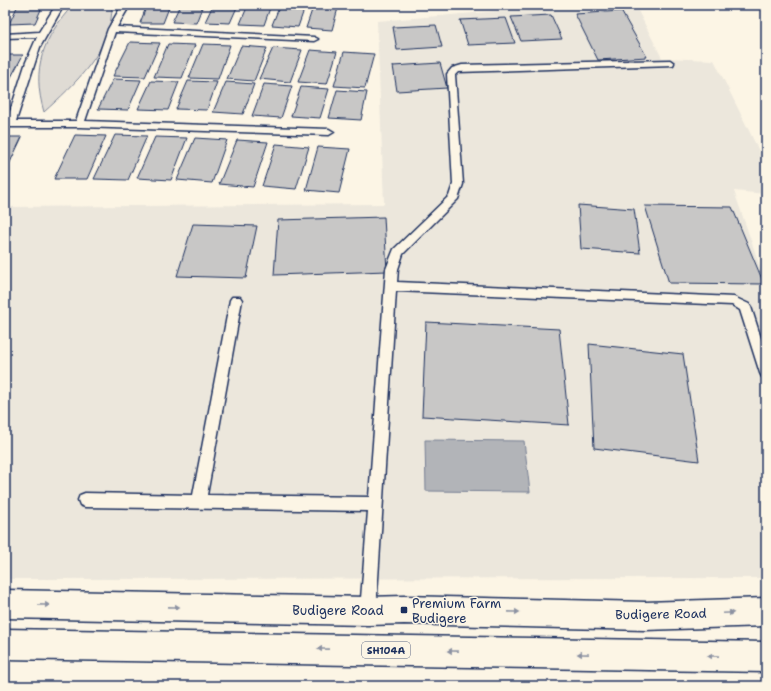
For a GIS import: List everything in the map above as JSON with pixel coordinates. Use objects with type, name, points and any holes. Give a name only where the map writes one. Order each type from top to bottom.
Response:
[{"type":"main road","name":"Budigere Road","points":[[5,604],[368,611],[404,610],[645,616],[766,612]]},
{"type":"main road","name":"SH104A","points":[[5,644],[766,657]]},
{"type":"lane","points":[[60,5],[47,22],[36,43],[8,124],[80,124],[330,132]]},
{"type":"lane","points":[[80,124],[112,29],[126,5]]},
{"type":"lane","points":[[112,29],[314,39]]},
{"type":"lane","points":[[5,36],[40,34]]},
{"type":"lane","points":[[368,611],[392,269],[398,252],[454,197],[458,184],[451,74],[455,70],[670,63]]},
{"type":"lane","points":[[390,286],[734,301],[744,308],[766,373]]},
{"type":"lane","points":[[199,502],[236,300]]},
{"type":"lane","points":[[84,500],[376,504]]},
{"type":"shaded area","points":[[73,5],[112,5],[111,21],[99,51],[90,65],[79,78],[44,112],[40,96],[39,81],[42,54],[54,29]]},
{"type":"shaded area","points":[[574,5],[635,5],[662,58],[714,60],[766,165],[766,194],[734,191],[766,284],[766,578],[5,579],[5,207],[384,204],[377,21]]},
{"type":"shaded area","points":[[425,440],[524,441],[530,492],[426,491]]},
{"type":"building","points":[[18,5],[43,5],[35,23],[9,24]]},
{"type":"building","points":[[147,5],[170,5],[163,23],[140,23]]},
{"type":"building","points":[[180,5],[203,5],[196,23],[172,22]]},
{"type":"building","points":[[213,5],[238,5],[230,23],[205,22]]},
{"type":"building","points":[[248,5],[271,5],[264,25],[240,24]]},
{"type":"building","points":[[280,5],[305,7],[298,27],[272,25]]},
{"type":"building","points":[[335,5],[365,5],[365,7],[335,6]]},
{"type":"building","points":[[313,7],[338,8],[332,30],[306,28]]},
{"type":"building","points":[[621,11],[647,57],[598,60],[575,14]]},
{"type":"building","points":[[551,15],[562,39],[521,41],[511,17]]},
{"type":"building","points":[[506,18],[515,43],[468,45],[460,20]]},
{"type":"building","points":[[436,25],[442,47],[397,50],[393,27]]},
{"type":"building","points":[[130,42],[160,43],[145,77],[113,76]]},
{"type":"building","points":[[168,44],[195,45],[182,78],[154,77]]},
{"type":"building","points":[[203,44],[230,45],[218,79],[189,78]]},
{"type":"building","points":[[241,46],[267,48],[254,81],[227,79]]},
{"type":"building","points":[[273,48],[302,50],[290,82],[259,79]]},
{"type":"building","points":[[310,50],[337,52],[327,84],[298,82]]},
{"type":"building","points":[[344,52],[374,54],[365,88],[334,86]]},
{"type":"building","points":[[5,55],[23,55],[10,79],[5,79]]},
{"type":"building","points":[[440,63],[447,88],[397,91],[393,66]]},
{"type":"building","points":[[113,79],[141,80],[128,110],[98,109]]},
{"type":"building","points":[[151,81],[179,82],[168,110],[138,109]]},
{"type":"building","points":[[188,81],[217,82],[207,110],[176,109]]},
{"type":"building","points":[[226,82],[254,84],[243,114],[213,112]]},
{"type":"building","points":[[264,84],[292,86],[281,118],[252,116]]},
{"type":"building","points":[[301,87],[329,89],[320,118],[291,116]]},
{"type":"building","points":[[337,90],[367,92],[361,120],[329,118]]},
{"type":"building","points":[[75,135],[106,136],[87,179],[54,179]]},
{"type":"building","points":[[115,135],[147,136],[128,180],[94,179]]},
{"type":"building","points":[[5,137],[22,137],[5,173]]},
{"type":"building","points":[[155,137],[187,138],[171,180],[137,178]]},
{"type":"building","points":[[195,138],[227,140],[212,183],[177,180]]},
{"type":"building","points":[[237,140],[268,142],[253,187],[219,184]]},
{"type":"building","points":[[276,144],[309,147],[296,189],[262,186]]},
{"type":"building","points":[[318,147],[350,149],[339,193],[306,190]]},
{"type":"building","points":[[578,205],[634,209],[640,253],[581,249]]},
{"type":"building","points":[[645,206],[732,207],[764,284],[669,283]]},
{"type":"building","points":[[384,217],[387,271],[274,275],[278,220]]},
{"type":"building","points":[[193,224],[257,226],[246,278],[177,276]]},
{"type":"building","points":[[426,322],[559,329],[569,425],[422,416]]},
{"type":"building","points":[[589,344],[683,354],[699,461],[594,448]]},
{"type":"place","name":"Premium Farm Budigere","points":[[404,610]]}]
